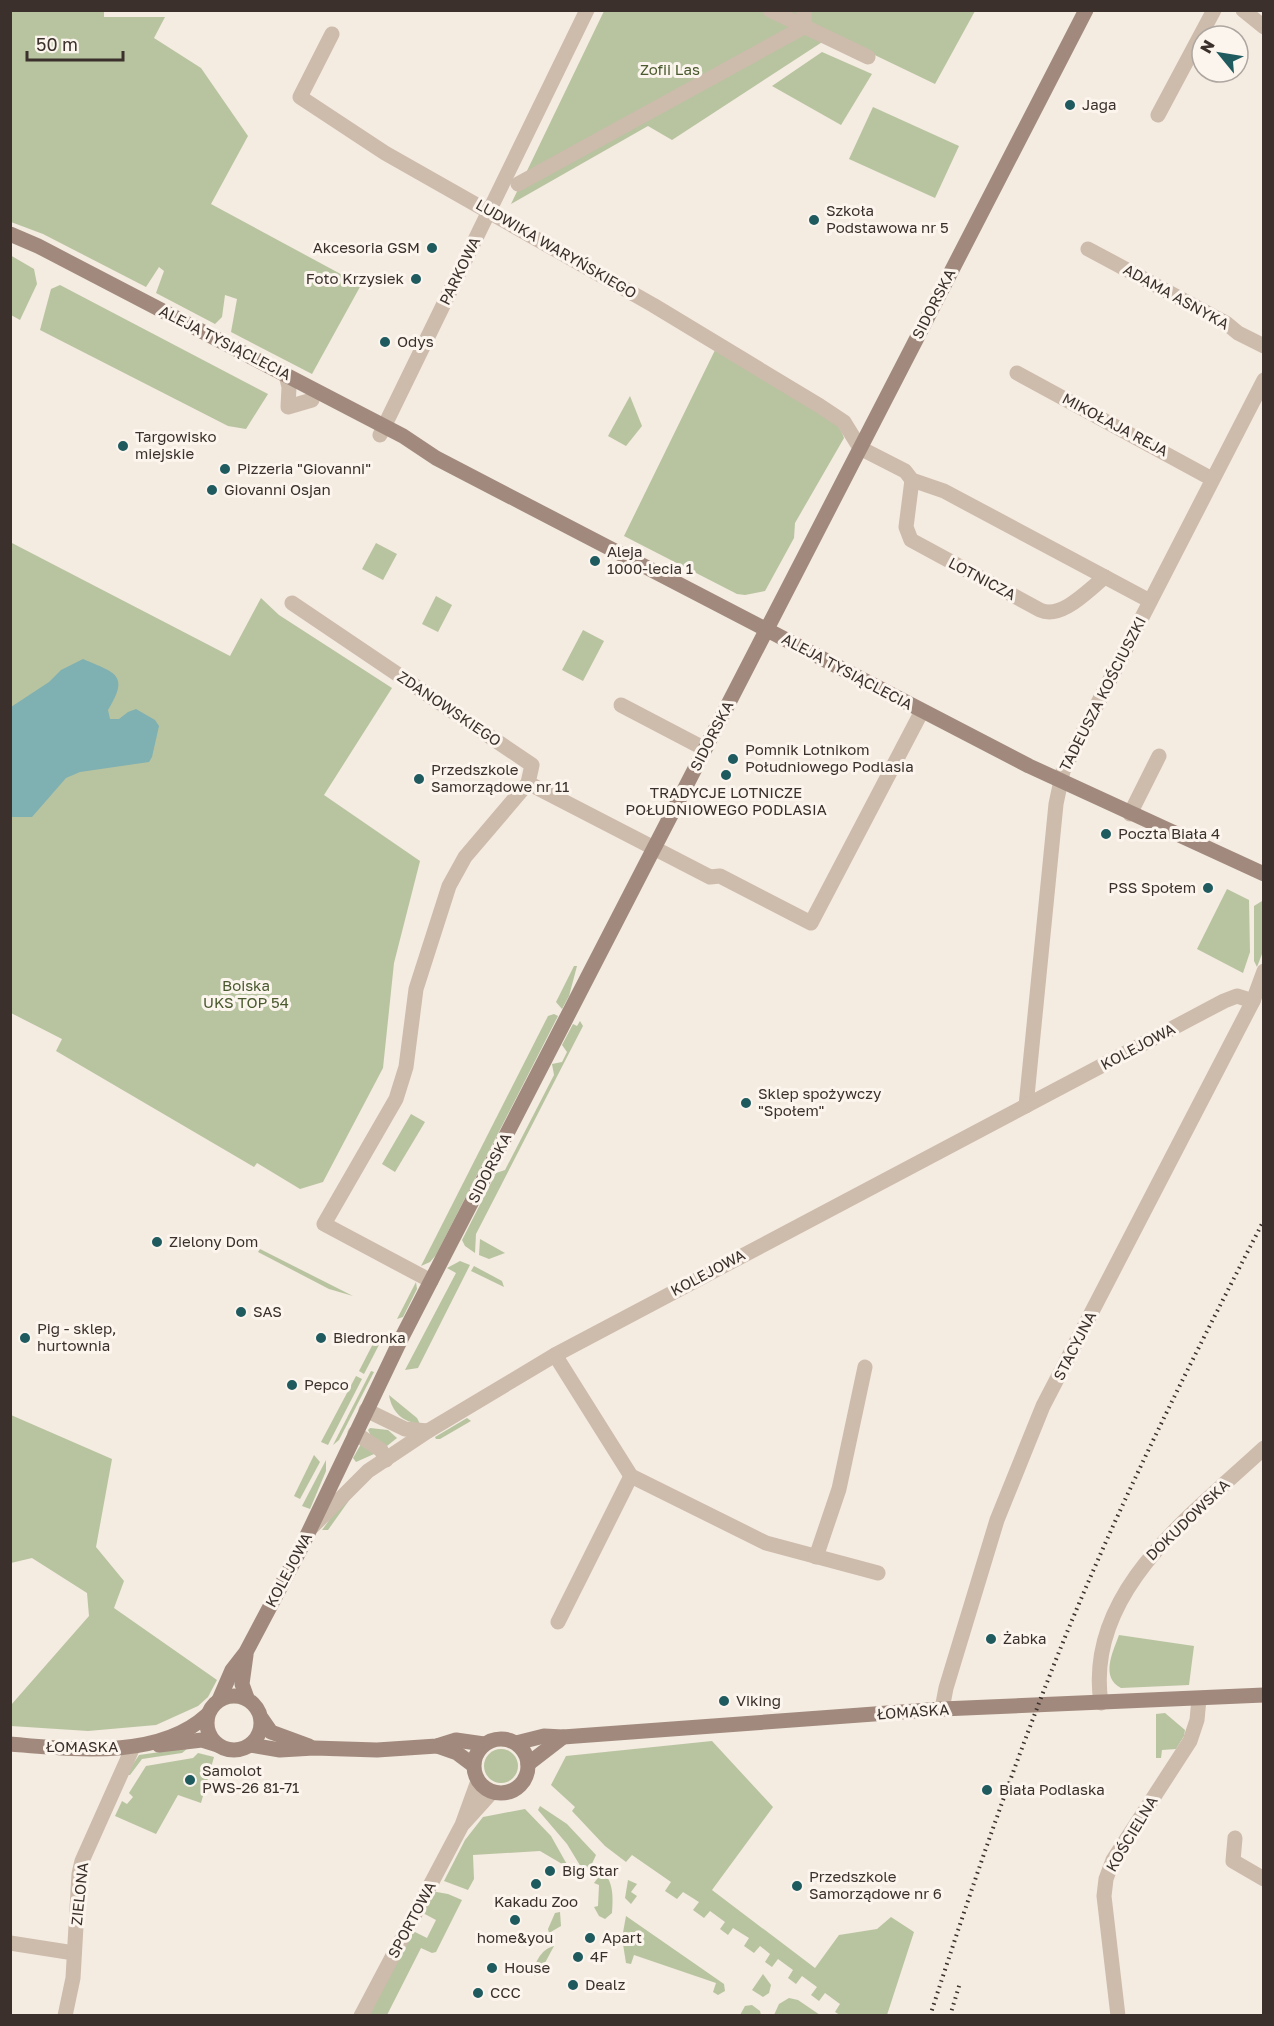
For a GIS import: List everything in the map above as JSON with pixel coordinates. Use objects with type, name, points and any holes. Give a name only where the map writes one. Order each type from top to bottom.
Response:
[{"type":"street","name":"PARKOWA","points":[[382,430],[587,10]]},
{"type":"street","points":[[770,10],[868,57]]},
{"type":"street","points":[[804,10],[804,27]]},
{"type":"street","name":"SIDORSKA","points":[[311,1528],[366,1410],[431,1281],[1086,10]]},
{"type":"street","points":[[1158,115],[1215,10]]},
{"type":"street","points":[[1242,10],[1263,27]]},
{"type":"street","points":[[518,184],[804,27]]},
{"type":"street","name":"LUDWIKA WARYŃSKIEGO","points":[[332,34],[300,97],[385,153],[490,210],[820,406],[844,422],[860,448]]},
{"type":"street","name":"ALEJA TYSIĄCLECIA","points":[[10,236],[32,254],[288,381],[1060,782],[1263,874]]},
{"type":"street","name":"ADAMA ASNYKA","points":[[1088,249],[1226,323],[1238,333],[1263,346]]},
{"type":"street","name":"MIKOŁAJA REJA","points":[[1017,372],[1212,479]]},
{"type":"street","name":"TADEUSZA KOŚCIUSZKI","points":[[1026,1106],[1060,782],[1070,756],[1263,380]]},
{"type":"street","points":[[288,381],[288,407],[312,400]]},
{"type":"street","name":"ALEJA TYSIĄCLECIA","points":[[288,381],[312,400],[382,430]]},
{"type":"street","points":[[860,448],[905,471],[912,480],[944,491],[1150,601]]},
{"type":"street","name":"LOTNICZA","points":[[912,480],[906,527],[911,540],[1040,610],[1050,612],[1063,609],[1105,577]]},
{"type":"street","name":"ZDANOWSKIEGO","points":[[292,603],[532,765],[528,783]]},
{"type":"street","points":[[621,705],[705,749]]},
{"type":"street","points":[[431,1281],[324,1224],[396,1100],[406,1067],[416,989],[449,886],[465,857],[528,783],[710,877],[720,876],[810,923],[922,711]]},
{"type":"street","points":[[1130,814],[1159,756]]},
{"type":"street","name":"STACYJNA","points":[[942,1709],[946,1688],[997,1520],[1043,1406],[1258,995],[1263,972]]},
{"type":"street","name":"KOLEJOWA","points":[[219,1700],[232,1671],[246,1652],[311,1528],[357,1479],[428,1431],[555,1355],[1230,998],[1258,995]]},
{"type":"street","points":[[555,1355],[631,1476],[766,1543],[878,1573]]},
{"type":"street","points":[[816,1557],[839,1489],[865,1367]]},
{"type":"street","points":[[366,1410],[405,1429],[428,1431]]},
{"type":"street","points":[[355,1433],[381,1450],[386,1460]]},
{"type":"street","name":"DOKUDOWSKA","points":[[1101,1703],[1098,1674],[1103,1646],[1121,1601],[1138,1570],[1173,1532],[1263,1448]]},
{"type":"street","points":[[558,1622],[631,1476]]},
{"type":"street","name":"KOLEJOWA","points":[[246,1652],[242,1684],[247,1698]]},
{"type":"street","points":[[219,1700],[233,1695],[247,1698]]},
{"type":"street","name":"ŁOMASKA","points":[[516,1743],[544,1736],[563,1737],[942,1709],[1263,1695]]},
{"type":"street","name":"ŁOMASKA","points":[[247,1698],[254,1704],[271,1732],[314,1748]]},
{"type":"street","name":"KOŚCIELNA","points":[[1118,2016],[1104,1896],[1106,1879],[1113,1860],[1190,1741],[1197,1720],[1199,1699]]},
{"type":"street","name":"ŁOMASKA","points":[[10,1744],[82,1748],[133,1747],[154,1743],[190,1728],[207,1715],[219,1700]]},
{"type":"street","points":[[207,1715],[209,1734],[219,1746]]},
{"type":"street","points":[[250,1745],[259,1734],[262,1719]]},
{"type":"street","points":[[528,1764],[563,1737]]},
{"type":"street","points":[[496,1739],[516,1743],[524,1752],[528,1764],[527,1774],[516,1789],[504,1794],[492,1792],[478,1781],[473,1764],[476,1753],[484,1744],[496,1739]]},
{"type":"street","name":"ŁOMASKA","points":[[154,1743],[173,1745],[202,1740],[235,1750],[250,1745],[280,1750],[314,1748],[377,1750],[437,1746],[456,1740],[484,1744]]},
{"type":"street","name":"ŁOMASKA","points":[[437,1746],[457,1753],[473,1764]]},
{"type":"street","name":"ZIELONA","points":[[65,2016],[73,1978],[82,1861],[133,1747]]},
{"type":"street","name":"SPORTOWA","points":[[361,2016],[462,1825],[478,1781]]},
{"type":"street","name":"SPORTOWA","points":[[462,1825],[492,1792]]},
{"type":"street","points":[[1235,1838],[1233,1861],[1263,1879]]},
{"type":"street","points":[[10,1943],[74,1953]]},
{"type":"green space","points":[[11,11],[104,11],[104,17],[165,17],[154,38],[201,68],[248,136],[211,204],[361,285],[312,374],[231,332],[237,299],[225,295],[222,317],[215,324],[156,293],[164,271],[159,267],[146,287],[43,234],[11,222]]},
{"type":"green space","name":"Zofii Las","points":[[604,11],[975,11],[935,84],[833,35],[672,140],[648,126],[511,204]]},
{"type":"green space","points":[[822,52],[872,74],[841,125],[772,86]]},
{"type":"green space","points":[[873,107],[959,146],[935,198],[849,159]]},
{"type":"green space","points":[[10,255],[34,269],[37,284],[20,320],[11,315]]},
{"type":"green space","points":[[60,285],[268,394],[246,429],[228,426],[40,330],[51,289]]},
{"type":"green space","points":[[718,344],[809,399],[838,426],[844,438],[795,523],[794,538],[765,591],[745,595],[737,594],[624,536]]},
{"type":"green space","points":[[630,396],[642,426],[626,446],[608,436]]},
{"type":"green space","name":"Boiska UKS TOP 54","points":[[10,542],[230,656],[261,598],[279,615],[392,688],[324,795],[420,861],[394,963],[383,1068],[323,1182],[300,1189],[257,1163],[254,1167],[56,1051],[62,1039],[11,1013]]},
{"type":"green space","points":[[376,543],[397,554],[383,580],[362,569]]},
{"type":"green space","points":[[436,596],[452,605],[438,632],[422,624]]},
{"type":"green space","points":[[583,630],[604,641],[583,681],[562,670]]},
{"type":"green space","points":[[1227,889],[1249,900],[1250,952],[1243,973],[1197,949]]},
{"type":"green space","points":[[1262,901],[1262,954],[1257,967],[1254,961],[1254,906]]},
{"type":"green space","points":[[574,966],[577,966],[569,996],[562,1009],[556,1002]]},
{"type":"green space","points":[[554,1014],[558,1016],[436,1255],[430,1262],[421,1266],[548,1016]]},
{"type":"green space","points":[[580,1021],[583,1026],[476,1234],[475,1253],[465,1246],[462,1240],[496,1173],[505,1170],[554,1075],[552,1064],[562,1062],[567,1052],[562,1045],[573,1024],[577,1026]]},
{"type":"green space","points":[[411,1114],[425,1122],[395,1172],[382,1164]]},
{"type":"green space","points":[[480,1239],[505,1253],[489,1259],[479,1255]]},
{"type":"green space","points":[[260,1249],[353,1296],[329,1289],[258,1252]]},
{"type":"green space","points":[[460,1261],[470,1265],[418,1368],[405,1370],[456,1273],[447,1268]]},
{"type":"green space","points":[[474,1266],[502,1281],[504,1287],[471,1271]]},
{"type":"green space","points":[[416,1282],[417,1289],[403,1317],[397,1319]]},
{"type":"green space","points":[[377,1336],[382,1339],[364,1374],[359,1371]]},
{"type":"green space","points":[[371,1371],[374,1372],[339,1440],[333,1445]]},
{"type":"green space","points":[[356,1376],[362,1379],[328,1445],[321,1442]]},
{"type":"green space","points":[[389,1395],[417,1418],[420,1424],[399,1416]]},
{"type":"green space","points":[[11,1415],[112,1459],[96,1547],[124,1581],[114,1608],[217,1680],[208,1697],[198,1706],[156,1725],[88,1731],[11,1726],[11,1705],[89,1616],[87,1593],[32,1558],[11,1563]]},
{"type":"green space","points":[[467,1418],[471,1421],[440,1439],[436,1439],[435,1437]]},
{"type":"green space","points":[[370,1428],[388,1430],[397,1438],[387,1446],[372,1438],[368,1430]]},
{"type":"green space","points":[[361,1444],[374,1454],[356,1462],[353,1458]]},
{"type":"green space","points":[[314,1455],[320,1462],[300,1499],[294,1496]]},
{"type":"green space","points":[[326,1460],[326,1471],[310,1509],[302,1506]]},
{"type":"green space","points":[[355,1492],[328,1530],[322,1530],[336,1511]]},
{"type":"green space","points":[[1119,1635],[1194,1646],[1189,1685],[1121,1688],[1111,1677],[1110,1671],[1111,1656]]},
{"type":"green space","points":[[1165,1713],[1185,1730],[1184,1736],[1176,1749],[1162,1750],[1161,1758],[1156,1758],[1156,1714]]},
{"type":"green space","points":[[712,1741],[773,1807],[712,1890],[815,1968],[839,1935],[877,1929],[891,1917],[914,1932],[887,2015],[840,2015],[835,2012],[840,2004],[825,1993],[819,2001],[811,1995],[817,1987],[802,1976],[796,1984],[788,1978],[793,1970],[778,1959],[772,1967],[765,1962],[770,1954],[760,1946],[754,1953],[744,1946],[749,1938],[733,1928],[728,1935],[720,1929],[725,1922],[710,1911],[704,1918],[693,1910],[699,1902],[683,1892],[677,1899],[665,1891],[671,1882],[632,1855],[626,1862],[605,1846],[572,1811],[575,1807],[551,1785],[566,1756]]},
{"type":"green space","points":[[188,1748],[182,1753],[142,1759],[130,1775],[126,1775],[139,1755]]},
{"type":"green space","points":[[501,1749],[513,1754],[518,1766],[513,1778],[501,1783],[489,1778],[484,1766],[489,1754]]},
{"type":"green space","points":[[198,1753],[214,1757],[201,1803],[178,1795],[156,1834],[115,1816],[122,1801],[127,1804],[133,1797],[129,1793],[146,1766],[193,1758]]},
{"type":"green space","points":[[540,1806],[567,1824],[596,1855],[589,1870],[581,1867],[567,1844],[538,1810]]},
{"type":"green space","points":[[525,1809],[551,1836],[569,1868],[540,1851],[473,1855],[474,1879],[468,1890],[444,1881],[465,1840],[483,1817]]},
{"type":"green space","points":[[604,1874],[610,1882],[613,1897],[612,1913],[605,1919],[599,1916],[594,1907],[598,1906],[599,1885],[594,1883],[600,1875]]},
{"type":"green space","points":[[628,1880],[637,1884],[631,1892],[637,1896],[631,1904],[625,1898]]},
{"type":"green space","points":[[431,1891],[448,1894],[462,1900],[436,1952],[432,1953],[421,1948],[387,2015],[368,2016],[411,1930],[427,1938],[436,1920],[421,1912]]},
{"type":"green space","points":[[560,1912],[561,1926],[549,1933],[548,1929],[555,1913]]},
{"type":"green space","points":[[626,1916],[724,1984],[725,1991],[718,1995],[713,1992],[716,1983],[634,1955],[631,1964],[626,1963],[622,1938]]},
{"type":"green space","points":[[554,1946],[538,1976],[534,1976],[539,1958],[545,1950]]},
{"type":"green space","points":[[763,1974],[771,1985],[769,1993],[763,1997],[752,1990]]},
{"type":"green space","points":[[789,1998],[798,2000],[820,2015],[774,2015],[779,2004]]},
{"type":"green space","points":[[752,2005],[760,2011],[761,2015],[740,2015],[745,2006]]},
{"type":"water","points":[[83,659],[116,676],[118,689],[108,710],[110,719],[119,719],[136,709],[155,720],[159,726],[152,757],[149,762],[80,772],[66,778],[32,817],[11,817],[11,707],[49,682],[61,670]]},
{"type":"railway","points":[[930,2016],[1006,1791],[1080,1601],[1155,1436],[1264,1220]]},
{"type":"railway","points":[[950,2016],[960,1983]]},
{"type":"place","name":"Jaga","points":[[1070,105]]},
{"type":"place","name":"Szkoła Podstawowa nr 5","points":[[814,220]]},
{"type":"place","name":"Akcesoria GSM","points":[[432,248]]},
{"type":"place","name":"Foto Krzysiek","points":[[416,279]]},
{"type":"place","name":"Odys","points":[[385,342]]},
{"type":"place","name":"Targowisko miejskie","points":[[123,446]]},
{"type":"place","name":"Pizzeria \"Giovanni\"","points":[[225,469]]},
{"type":"place","name":"Giovanni Osjan","points":[[212,490]]},
{"type":"place","name":"Aleja 1000-lecia 1","points":[[595,561]]},
{"type":"place","name":"Pomnik Lotnikom Południowego Podlasia","points":[[733,759]]},
{"type":"place","name":"TRADYCJE LOTNICZE POŁUDNIOWEGO PODLASIA","points":[[726,775]]},
{"type":"place","name":"Przedszkole Samorządowe nr 11","points":[[419,779]]},
{"type":"place","name":"Poczta Biała 4","points":[[1106,834]]},
{"type":"place","name":"PSS Społem","points":[[1208,888]]},
{"type":"place","name":"Sklep spożywczy \"Społem\"","points":[[746,1103]]},
{"type":"place","name":"Zielony Dom","points":[[157,1242]]},
{"type":"place","name":"SAS","points":[[241,1312]]},
{"type":"place","name":"Pig - sklep, hurtownia","points":[[25,1338]]},
{"type":"place","name":"Biedronka","points":[[321,1338]]},
{"type":"place","name":"Pepco","points":[[292,1385]]},
{"type":"place","name":"Żabka","points":[[991,1639]]},
{"type":"place","name":"Viking","points":[[724,1701]]},
{"type":"place","name":"Samolot PWS-26 81-71","points":[[190,1780]]},
{"type":"place","name":"Biała Podlaska","points":[[987,1790]]},
{"type":"place","name":"Big Star","points":[[550,1871]]},
{"type":"place","name":"Kakadu Zoo","points":[[536,1884]]},
{"type":"place","name":"Przedszkole Samorządowe nr 6","points":[[797,1886]]},
{"type":"place","name":"home&you","points":[[515,1920]]},
{"type":"place","name":"Apart","points":[[590,1938]]},
{"type":"place","name":"4F","points":[[578,1957]]},
{"type":"place","name":"House","points":[[492,1968]]},
{"type":"place","name":"Dealz","points":[[573,1985]]},
{"type":"place","name":"CCC","points":[[478,1993]]}]
